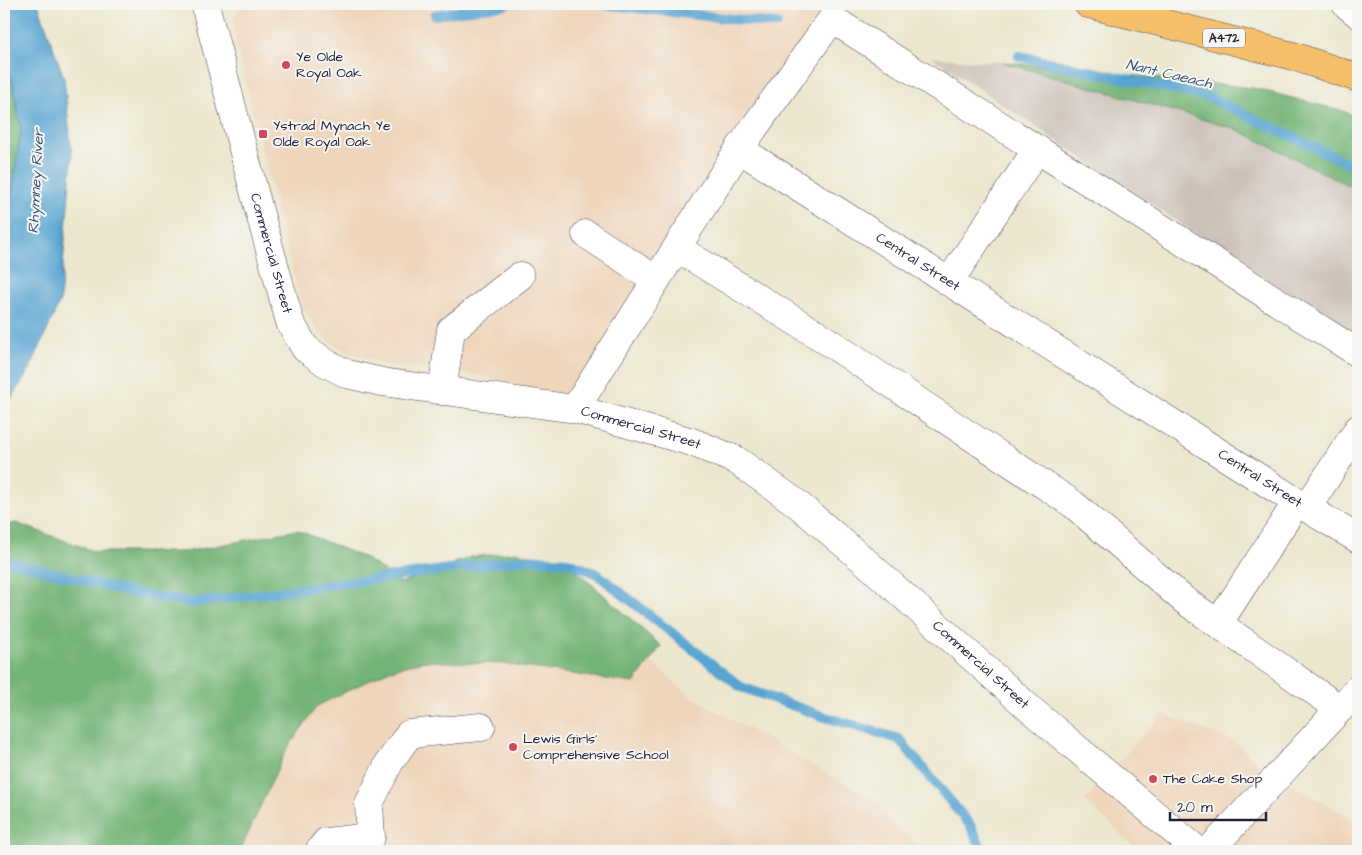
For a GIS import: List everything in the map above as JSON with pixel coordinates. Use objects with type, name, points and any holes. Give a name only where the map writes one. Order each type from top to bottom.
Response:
[{"type":"main road","name":"A472","points":[[1088,4],[1356,71]]},
{"type":"street","name":"Commercial Street","points":[[205,4],[290,322],[305,348],[326,363],[347,374],[382,382],[575,409],[692,442],[736,460],[795,502],[867,563],[1030,710],[1198,851]]},
{"type":"street","points":[[1346,4],[1358,14]]},
{"type":"street","points":[[575,409],[739,149],[832,19],[1358,353]]},
{"type":"street","name":"Central Street","points":[[739,149],[1358,539]]},
{"type":"street","points":[[949,282],[1036,149]]},
{"type":"street","points":[[586,234],[656,280]]},
{"type":"street","points":[[676,248],[821,336],[1072,504],[1184,600],[1340,710]]},
{"type":"street","points":[[442,391],[451,330],[520,276]]},
{"type":"street","points":[[1218,624],[1358,429]]},
{"type":"street","points":[[1209,851],[1358,689]]},
{"type":"street","points":[[319,851],[326,842],[371,837],[369,804],[389,763],[409,734],[481,727]]},
{"type":"shaded area","points":[[240,4],[822,4],[831,14],[582,396],[556,394],[481,376],[419,367],[386,365],[347,352],[331,343],[316,328],[306,314],[299,298],[235,41],[234,17]]},
{"type":"shaded area","points":[[932,57],[1003,62],[1236,129],[1358,190],[1358,343]]},
{"type":"shaded area","name":"Lewis Girls' Comprehensive School","points":[[255,626],[642,654],[691,696],[883,805],[880,810],[923,851],[4,851],[4,798]]},
{"type":"shaded area","points":[[1163,714],[1236,742],[1262,769],[1358,822],[1358,851],[1128,851],[1133,845],[1085,801],[1113,767]]},
{"type":"green space","points":[[4,61],[13,84],[21,130],[5,238],[4,268]]},
{"type":"green space","points":[[1003,62],[1253,88],[1343,111],[1358,118],[1358,190],[1236,129]]},
{"type":"green space","points":[[16,523],[96,552],[185,552],[297,530],[365,558],[401,583],[471,557],[517,552],[570,565],[661,646],[634,683],[503,664],[422,661],[387,671],[317,706],[285,752],[240,851],[28,851],[4,848],[4,526]]},
{"type":"water","name":"Rhymney River","points":[[4,4],[38,4],[64,78],[72,157],[60,301],[29,371],[4,409],[5,239],[21,130],[13,84],[4,61]]},
{"type":"waterway","name":"Nant Caeach","points":[[435,15],[506,4]]},
{"type":"waterway","name":"Nant Caeach","points":[[602,4],[777,24]]},
{"type":"waterway","name":"Nant Caeach","points":[[1019,56],[1209,97],[1358,168]]},
{"type":"waterway","points":[[4,560],[128,592],[193,603],[526,559],[568,562],[597,574],[741,687],[822,716],[899,739],[970,825],[983,851]]},
{"type":"place","name":"Ye Olde Royal Oak","points":[[286,65]]},
{"type":"place","name":"Ystrad Mynach Ye Olde Royal Oak","points":[[263,134]]},
{"type":"place","name":"Lewis Girls' Comprehensive School","points":[[513,747]]},
{"type":"place","name":"The Cake Shop","points":[[1153,779]]}]
